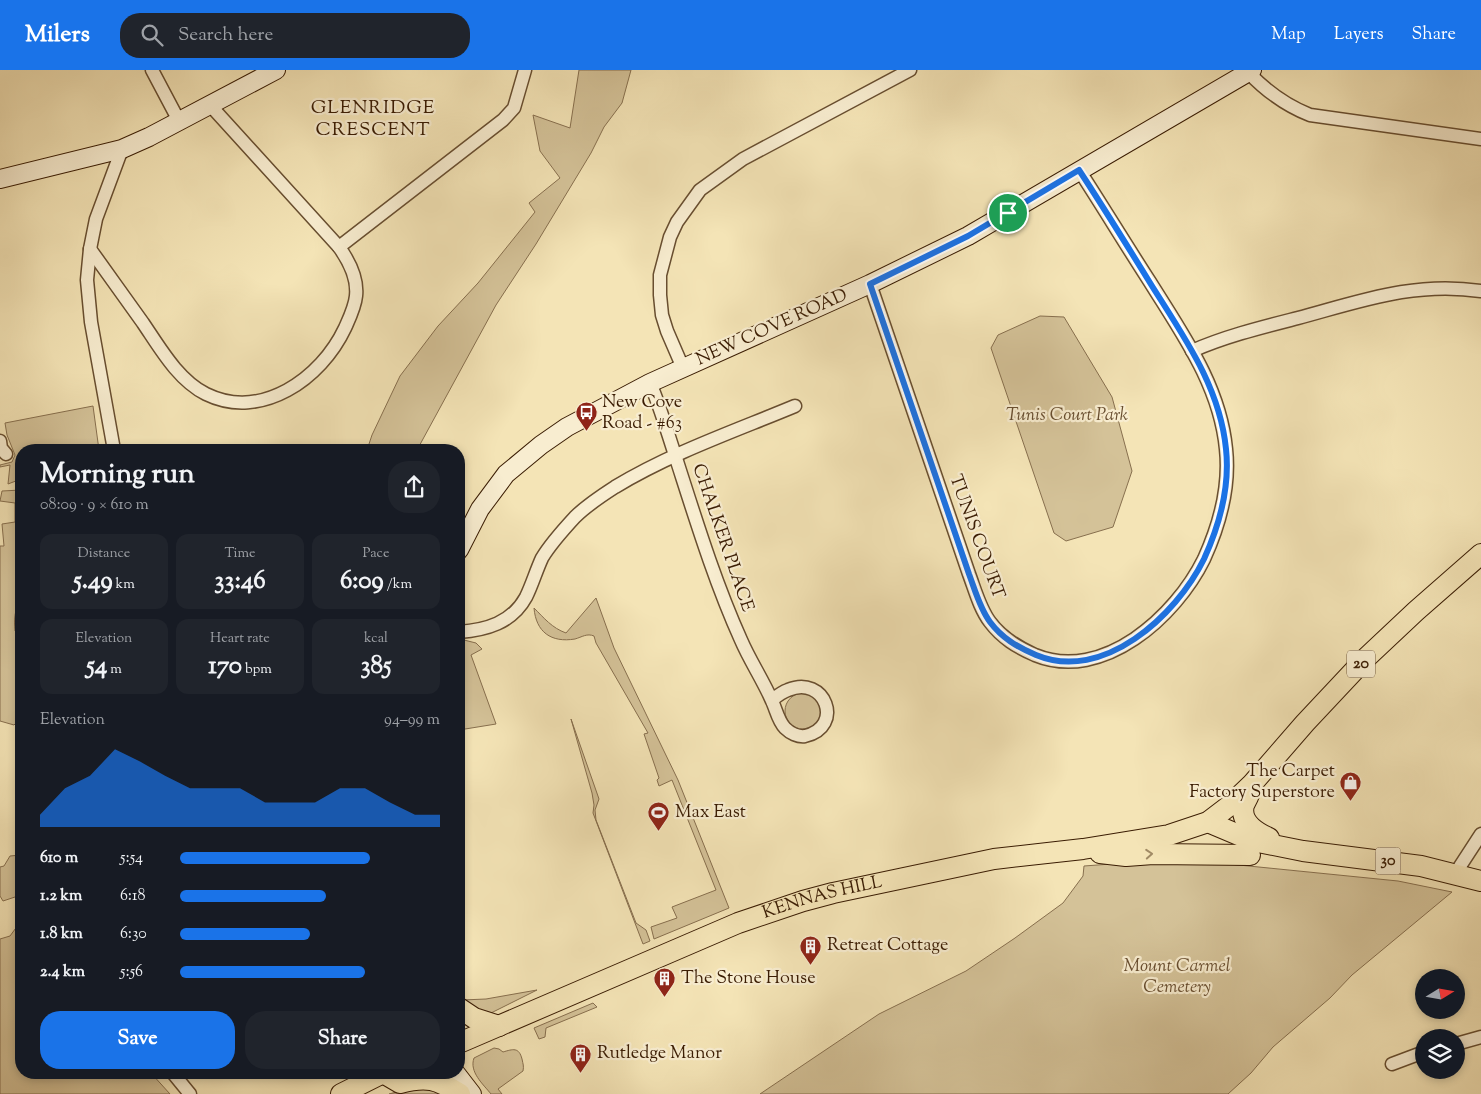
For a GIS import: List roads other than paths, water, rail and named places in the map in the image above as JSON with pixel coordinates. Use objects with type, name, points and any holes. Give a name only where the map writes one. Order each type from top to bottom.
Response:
[{"type":"main road","name":"20","points":[[1208,822],[1229,806],[1252,784],[1305,723],[1366,658],[1481,554]]},
{"type":"main road","points":[[1252,784],[1250,794],[1243,809],[1247,822],[1255,832],[1272,840],[1277,845]]},
{"type":"main road","name":"30","points":[[1302,851],[1282,856],[1250,855],[1220,846],[1209,836],[1208,822],[1253,841],[1302,851],[1421,866],[1481,881]]},
{"type":"main road","name":"KENNAS HILL","points":[[465,1040],[738,923],[803,901],[994,859],[1083,849],[1169,835],[1208,822]]},
{"type":"main road","points":[[1083,849],[1110,855],[1126,856],[1162,854],[1250,855]]},
{"type":"main road","points":[[465,1012],[474,1018],[499,1026]]},
{"type":"main road","points":[[341,1094],[372,1079]]},
{"type":"main road","points":[[394,1079],[400,1083],[416,1079],[432,1080],[443,1083],[460,1094]]},
{"type":"street","points":[[152,70],[179,121]]},
{"type":"street","points":[[0,178],[122,149],[276,70]]},
{"type":"street","points":[[339,247],[504,120],[514,108],[525,70]]},
{"type":"street","points":[[683,368],[667,331],[662,314],[660,275],[670,237],[677,222],[700,190],[743,159],[910,70]]},
{"type":"street","points":[[1250,71],[1257,82],[1281,100],[1310,115],[1481,139]]},
{"type":"street","name":"NEW COVE ROAD","points":[[465,538],[480,509],[506,474],[520,461],[568,427],[650,383],[870,284],[968,236],[1250,71]]},
{"type":"street","points":[[90,249],[168,359],[186,379],[203,392],[218,399],[245,403],[264,400],[295,386],[307,378],[326,357],[340,338],[350,318],[356,296],[354,276],[348,260],[339,247],[210,104]]},
{"type":"street","points":[[113,444],[88,299],[87,280],[90,249],[96,219],[122,149]]},
{"type":"street","name":"TUNIS COURT","points":[[870,284],[978,599],[989,621],[1005,639],[1031,653],[1058,662],[1073,662],[1106,655],[1128,644],[1146,630],[1188,586],[1207,552],[1215,534],[1222,506],[1227,478],[1226,450],[1221,418],[1210,385],[1192,350],[1079,170]]},
{"type":"street","points":[[1192,350],[1218,340],[1400,291],[1457,288],[1481,291]]},
{"type":"street","name":"CHALKER PLACE","points":[[650,383],[728,611],[747,655],[772,700],[783,727],[791,734],[801,736],[814,734],[825,723],[828,709],[823,698],[814,689],[806,686],[797,687],[787,690],[772,700]]},
{"type":"street","points":[[465,631],[486,628],[503,622],[512,614],[527,596],[533,577],[555,538],[577,515],[600,497],[628,479],[675,456],[795,406]]},
{"type":"street","points":[[0,441],[1,448],[6,454]]},
{"type":"street","points":[[1455,874],[1481,834]]},
{"type":"street","points":[[1465,1041],[1481,1037]]},
{"type":"street","points":[[1392,1064],[1415,1054]]},
{"type":"street","points":[[178,1079],[190,1094]]},
{"type":"street","points":[[460,1079],[472,1094]]},
{"type":"place","name":"New Cove Road - #63","points":[[586,432]]},
{"type":"place","name":"The Carpet Factory Superstore","points":[[1351,801]]},
{"type":"place","name":"Max East","points":[[659,832]]},
{"type":"place","name":"Retreat Cottage","points":[[811,965]]},
{"type":"place","name":"The Stone House","points":[[665,998]]},
{"type":"place","name":"Rutledge Manor","points":[[581,1073]]},
{"type":"district","name":"GLENRIDGE CRESCENT","points":[[373,119]]},
{"type":"park label","name":"Tunis Court Park","points":[[1067,416]]},
{"type":"park label","name":"Mount Carmel Cemetery","points":[[1177,978]]}]
